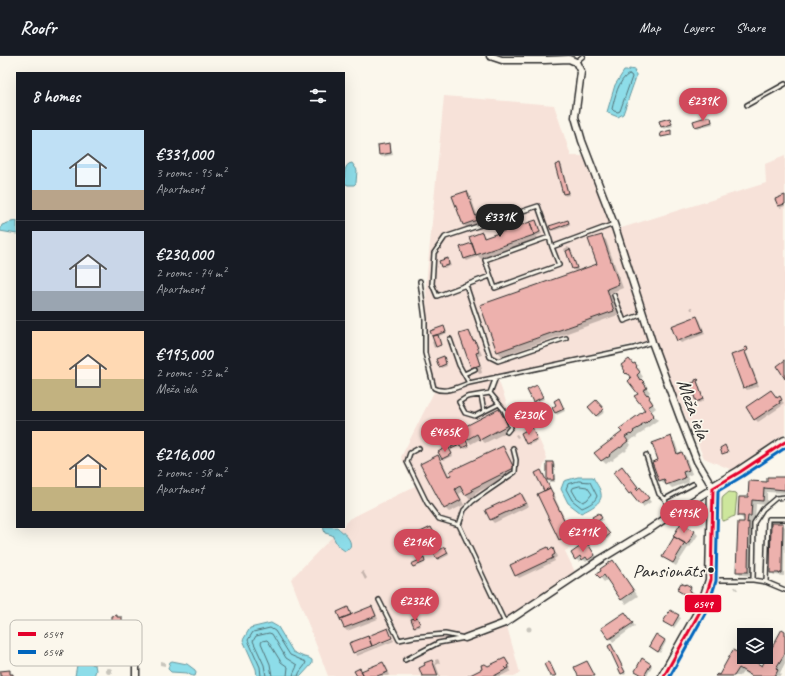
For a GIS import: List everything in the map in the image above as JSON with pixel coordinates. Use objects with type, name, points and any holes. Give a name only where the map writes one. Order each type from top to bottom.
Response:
[{"type":"main road","points":[[664,676],[702,608],[711,580],[713,488],[785,442]]},
{"type":"street","points":[[490,56],[502,60],[569,59],[576,62]]},
{"type":"street","name":"Meža iela","points":[[576,62],[581,72],[575,117],[582,141],[614,224],[652,342],[697,461],[713,488]]},
{"type":"street","points":[[465,638],[504,623],[713,488]]},
{"type":"lane","points":[[576,62],[583,56]]},
{"type":"lane","points":[[747,105],[785,84]]},
{"type":"lane","points":[[490,276],[436,296],[432,284],[434,253],[445,238],[538,206],[559,265],[495,288],[485,260],[549,237]]},
{"type":"lane","points":[[552,247],[614,224]]},
{"type":"lane","points":[[420,281],[425,319],[425,353],[434,388],[438,391],[445,391],[469,383],[634,348],[652,342]]},
{"type":"lane","points":[[466,285],[490,357],[498,361],[566,338]]},
{"type":"lane","points":[[614,295],[624,321],[643,314]]},
{"type":"lane","points":[[450,339],[459,365],[469,383]]},
{"type":"lane","points":[[464,374],[475,369]]},
{"type":"lane","points":[[490,393],[496,377]]},
{"type":"lane","points":[[490,393],[467,397],[459,402],[465,413],[475,416],[499,404]]},
{"type":"lane","points":[[490,393],[504,410],[512,427],[507,432]]},
{"type":"lane","points":[[481,395],[484,411]]},
{"type":"lane","points":[[419,448],[410,453],[408,462],[427,503],[440,519],[459,525]]},
{"type":"lane","points":[[504,623],[459,525],[464,510],[473,501],[514,472],[516,460],[513,448]]},
{"type":"lane","points":[[646,455],[659,494],[665,499],[668,509],[672,514]]},
{"type":"lane","points":[[665,499],[693,484]]},
{"type":"lane","points":[[753,580],[754,523],[763,509],[776,498],[785,497]]},
{"type":"lane","points":[[766,582],[768,519],[785,519]]},
{"type":"lane","points":[[711,580],[753,580],[766,582],[785,590]]},
{"type":"lane","points":[[379,600],[399,640],[445,634],[465,638]]},
{"type":"lane","points":[[405,660],[438,643],[465,638]]},
{"type":"shaded area","points":[[444,96],[554,105],[571,156],[583,156],[615,230],[766,183],[765,164],[785,156],[785,434],[732,470],[704,458],[651,340],[497,376],[516,430],[533,425],[547,458],[542,470],[577,544],[565,551],[577,576],[506,623],[520,673],[514,676],[328,676],[291,579],[341,528],[345,528],[345,524],[349,519],[415,486],[401,457],[436,388],[427,354],[426,285]]},
{"type":"green space","points":[[729,492],[737,494],[735,516],[722,521],[722,499]]},
{"type":"water","points":[[629,69],[635,70],[634,72],[636,77],[623,114],[618,117],[607,112],[615,85],[624,71],[628,71]]},
{"type":"water","points":[[352,163],[357,170],[356,183],[354,185],[345,184],[345,171],[349,164]]},
{"type":"water","points":[[16,221],[16,234],[0,231],[2,225]]},
{"type":"water","points":[[578,477],[593,477],[601,494],[600,500],[597,503],[581,513],[568,503],[561,489],[564,481]]},
{"type":"water","points":[[323,528],[338,528],[349,539],[351,545],[350,548],[345,551],[338,546],[332,535],[325,533]]},
{"type":"water","points":[[271,623],[278,627],[293,652],[312,660],[312,664],[301,676],[257,676],[256,669],[243,640],[250,628]]},
{"type":"water","points":[[172,661],[187,664],[195,670],[195,676],[187,673],[171,672],[168,669],[170,662]]},
{"type":"water","points":[[77,666],[95,666],[96,670],[94,676],[75,676]]},
{"type":"building","points":[[713,99],[714,107],[702,109],[702,107],[705,106],[704,100]]},
{"type":"building","points":[[711,117],[712,122],[695,127],[693,121]]},
{"type":"building","points":[[670,118],[672,124],[661,127],[659,121]]},
{"type":"building","points":[[671,130],[671,135],[661,137],[660,133]]},
{"type":"building","points":[[390,143],[391,153],[379,155],[378,145]]},
{"type":"building","points":[[560,163],[568,193],[563,194],[555,165]]},
{"type":"building","points":[[467,191],[477,220],[463,225],[452,196]]},
{"type":"building","points":[[785,195],[785,204],[778,206],[775,199]]},
{"type":"building","points":[[536,220],[540,232],[534,235],[530,222]]},
{"type":"building","points":[[568,220],[569,223],[551,230],[549,226]]},
{"type":"building","points":[[530,222],[534,235],[476,255],[469,237],[482,232],[484,238]]},
{"type":"building","points":[[602,235],[619,284],[607,289],[614,311],[497,352],[480,305],[597,264],[588,239]]},
{"type":"building","points":[[472,243],[476,255],[464,259],[460,247]]},
{"type":"building","points":[[570,249],[577,268],[572,269],[566,251]]},
{"type":"building","points":[[448,258],[449,265],[441,267],[439,261]]},
{"type":"building","points":[[697,316],[703,331],[677,341],[671,326]]},
{"type":"building","points":[[444,326],[446,332],[432,336],[430,331]]},
{"type":"building","points":[[469,331],[473,341],[475,340],[479,352],[476,353],[480,365],[471,368],[459,334]]},
{"type":"building","points":[[438,335],[441,345],[436,347],[432,336]]},
{"type":"building","points":[[747,347],[748,350],[745,352],[757,383],[743,388],[731,355],[745,350],[744,348]]},
{"type":"building","points":[[444,356],[446,364],[439,367],[436,359]]},
{"type":"building","points":[[629,359],[633,364],[635,363],[640,372],[637,375],[640,380],[641,379],[644,382],[647,388],[643,390],[650,397],[649,398],[653,404],[648,407],[654,415],[646,423],[633,431],[634,432],[631,435],[630,434],[625,437],[628,441],[623,446],[601,461],[594,453],[622,432],[619,429],[645,410],[634,396],[638,394],[628,381],[631,378],[624,372],[625,371],[621,365]]},
{"type":"building","points":[[785,360],[785,379],[777,366]]},
{"type":"building","points":[[698,379],[699,380],[697,381],[703,399],[696,402],[689,384]]},
{"type":"building","points":[[537,385],[543,397],[533,402],[527,390]]},
{"type":"building","points":[[771,390],[777,398],[780,396],[782,400],[779,401],[780,403],[754,420],[746,407]]},
{"type":"building","points":[[559,398],[564,409],[555,413],[552,408],[556,405],[554,401]]},
{"type":"building","points":[[596,400],[604,409],[596,416],[588,407]]},
{"type":"building","points":[[499,409],[508,425],[480,440],[477,434],[466,440],[460,429]]},
{"type":"building","points":[[532,427],[537,439],[526,444],[521,433]]},
{"type":"building","points":[[671,436],[677,454],[682,452],[689,470],[683,472],[685,478],[666,485],[664,479],[659,481],[652,462],[658,460],[652,443]]},
{"type":"building","points":[[466,440],[468,445],[462,448],[460,445],[451,449],[451,447]]},
{"type":"building","points":[[725,445],[728,452],[722,454],[720,448]]},
{"type":"building","points":[[448,446],[452,454],[442,459],[438,452]]},
{"type":"building","points":[[503,446],[514,468],[472,489],[473,491],[465,495],[460,486],[455,489],[461,500],[444,509],[420,464],[438,455],[448,476],[451,475],[450,471]]},
{"type":"building","points":[[547,462],[553,462],[554,480],[547,480]]},
{"type":"building","points":[[622,466],[638,487],[636,488],[637,490],[640,487],[649,498],[640,505],[631,494],[633,493],[632,492],[629,494],[613,473]]},
{"type":"building","points":[[541,470],[550,488],[544,491],[535,473]]},
{"type":"building","points":[[767,477],[785,477],[785,490],[764,488],[763,501],[752,500],[751,516],[748,516],[747,523],[749,522],[748,572],[736,572],[738,522],[744,522],[744,516],[738,516],[739,497],[748,497],[749,481],[767,482]]},
{"type":"building","points":[[550,488],[571,534],[559,540],[537,494]]},
{"type":"building","points":[[521,493],[526,503],[490,520],[485,510]]},
{"type":"building","points":[[599,513],[602,518],[591,526],[588,523],[593,519],[592,517]]},
{"type":"building","points":[[681,523],[695,531],[687,545],[673,536]]},
{"type":"building","points":[[771,523],[783,523],[782,573],[780,574],[770,573]]},
{"type":"building","points":[[431,527],[439,543],[422,552],[414,535]]},
{"type":"building","points":[[605,528],[610,534],[599,543],[594,537]]},
{"type":"building","points":[[674,537],[685,543],[673,563],[662,557]]},
{"type":"building","points":[[588,544],[595,555],[588,560],[586,557],[582,560],[580,556],[575,560],[571,553],[581,546],[582,548]]},
{"type":"building","points":[[445,547],[448,553],[437,559],[433,553]]},
{"type":"building","points":[[548,547],[549,550],[553,548],[555,554],[552,556],[553,558],[515,576],[510,565]]},
{"type":"building","points":[[424,558],[425,562],[413,567],[411,564]]},
{"type":"building","points":[[613,560],[634,591],[621,600],[604,575],[600,578],[596,574],[601,571],[600,569]]},
{"type":"building","points":[[681,583],[691,587],[689,591],[695,594],[692,599],[677,590]]},
{"type":"building","points":[[372,606],[376,616],[344,628],[340,619]]},
{"type":"building","points":[[348,607],[351,615],[340,619],[337,612]]},
{"type":"building","points":[[670,610],[679,615],[672,627],[663,622]]},
{"type":"building","points":[[625,612],[633,623],[609,639],[601,628]]},
{"type":"building","points":[[117,615],[117,617],[122,617],[122,620],[112,620],[112,616]]},
{"type":"building","points":[[417,617],[420,624],[414,627],[411,619]]},
{"type":"building","points":[[388,628],[392,638],[372,646],[368,636]]},
{"type":"building","points":[[782,629],[785,631],[785,653],[776,668],[778,670],[775,676],[752,676],[739,668],[734,676],[715,676],[717,674],[719,675],[733,650],[737,652],[737,664],[759,664],[762,666],[763,664],[773,664],[773,646]]},
{"type":"building","points":[[656,634],[665,640],[658,652],[649,646]]},
{"type":"building","points":[[368,636],[372,646],[353,653],[349,643]]},
{"type":"building","points":[[611,644],[625,672],[621,674],[608,646]]},
{"type":"building","points":[[505,658],[509,668],[494,676],[468,676],[482,669],[481,665],[485,664],[488,666]]},
{"type":"building","points":[[642,658],[651,664],[644,676],[635,671]]},
{"type":"building","points":[[432,660],[438,676],[422,676],[419,668],[425,665],[424,663]]},
{"type":"building","points":[[549,661],[556,676],[550,676],[544,664]]},
{"type":"building","points":[[587,661],[595,676],[578,676],[574,667]]},
{"type":"building","points":[[383,662],[388,672],[377,676],[364,676],[361,671]]},
{"type":"building","points":[[360,668],[364,676],[357,676],[354,671]]},
{"type":"building","points":[[10,670],[10,674],[13,674],[13,676],[0,676],[0,671]]},
{"type":"transit line","name":"6549","points":[[664,676],[702,608],[711,580],[713,488],[785,442]]},
{"type":"transit line","name":"6548","points":[[670,676],[707,610],[716,581],[718,491],[785,448]]},
{"type":"place","name":"Pansionāts","points":[[711,570]]}]
